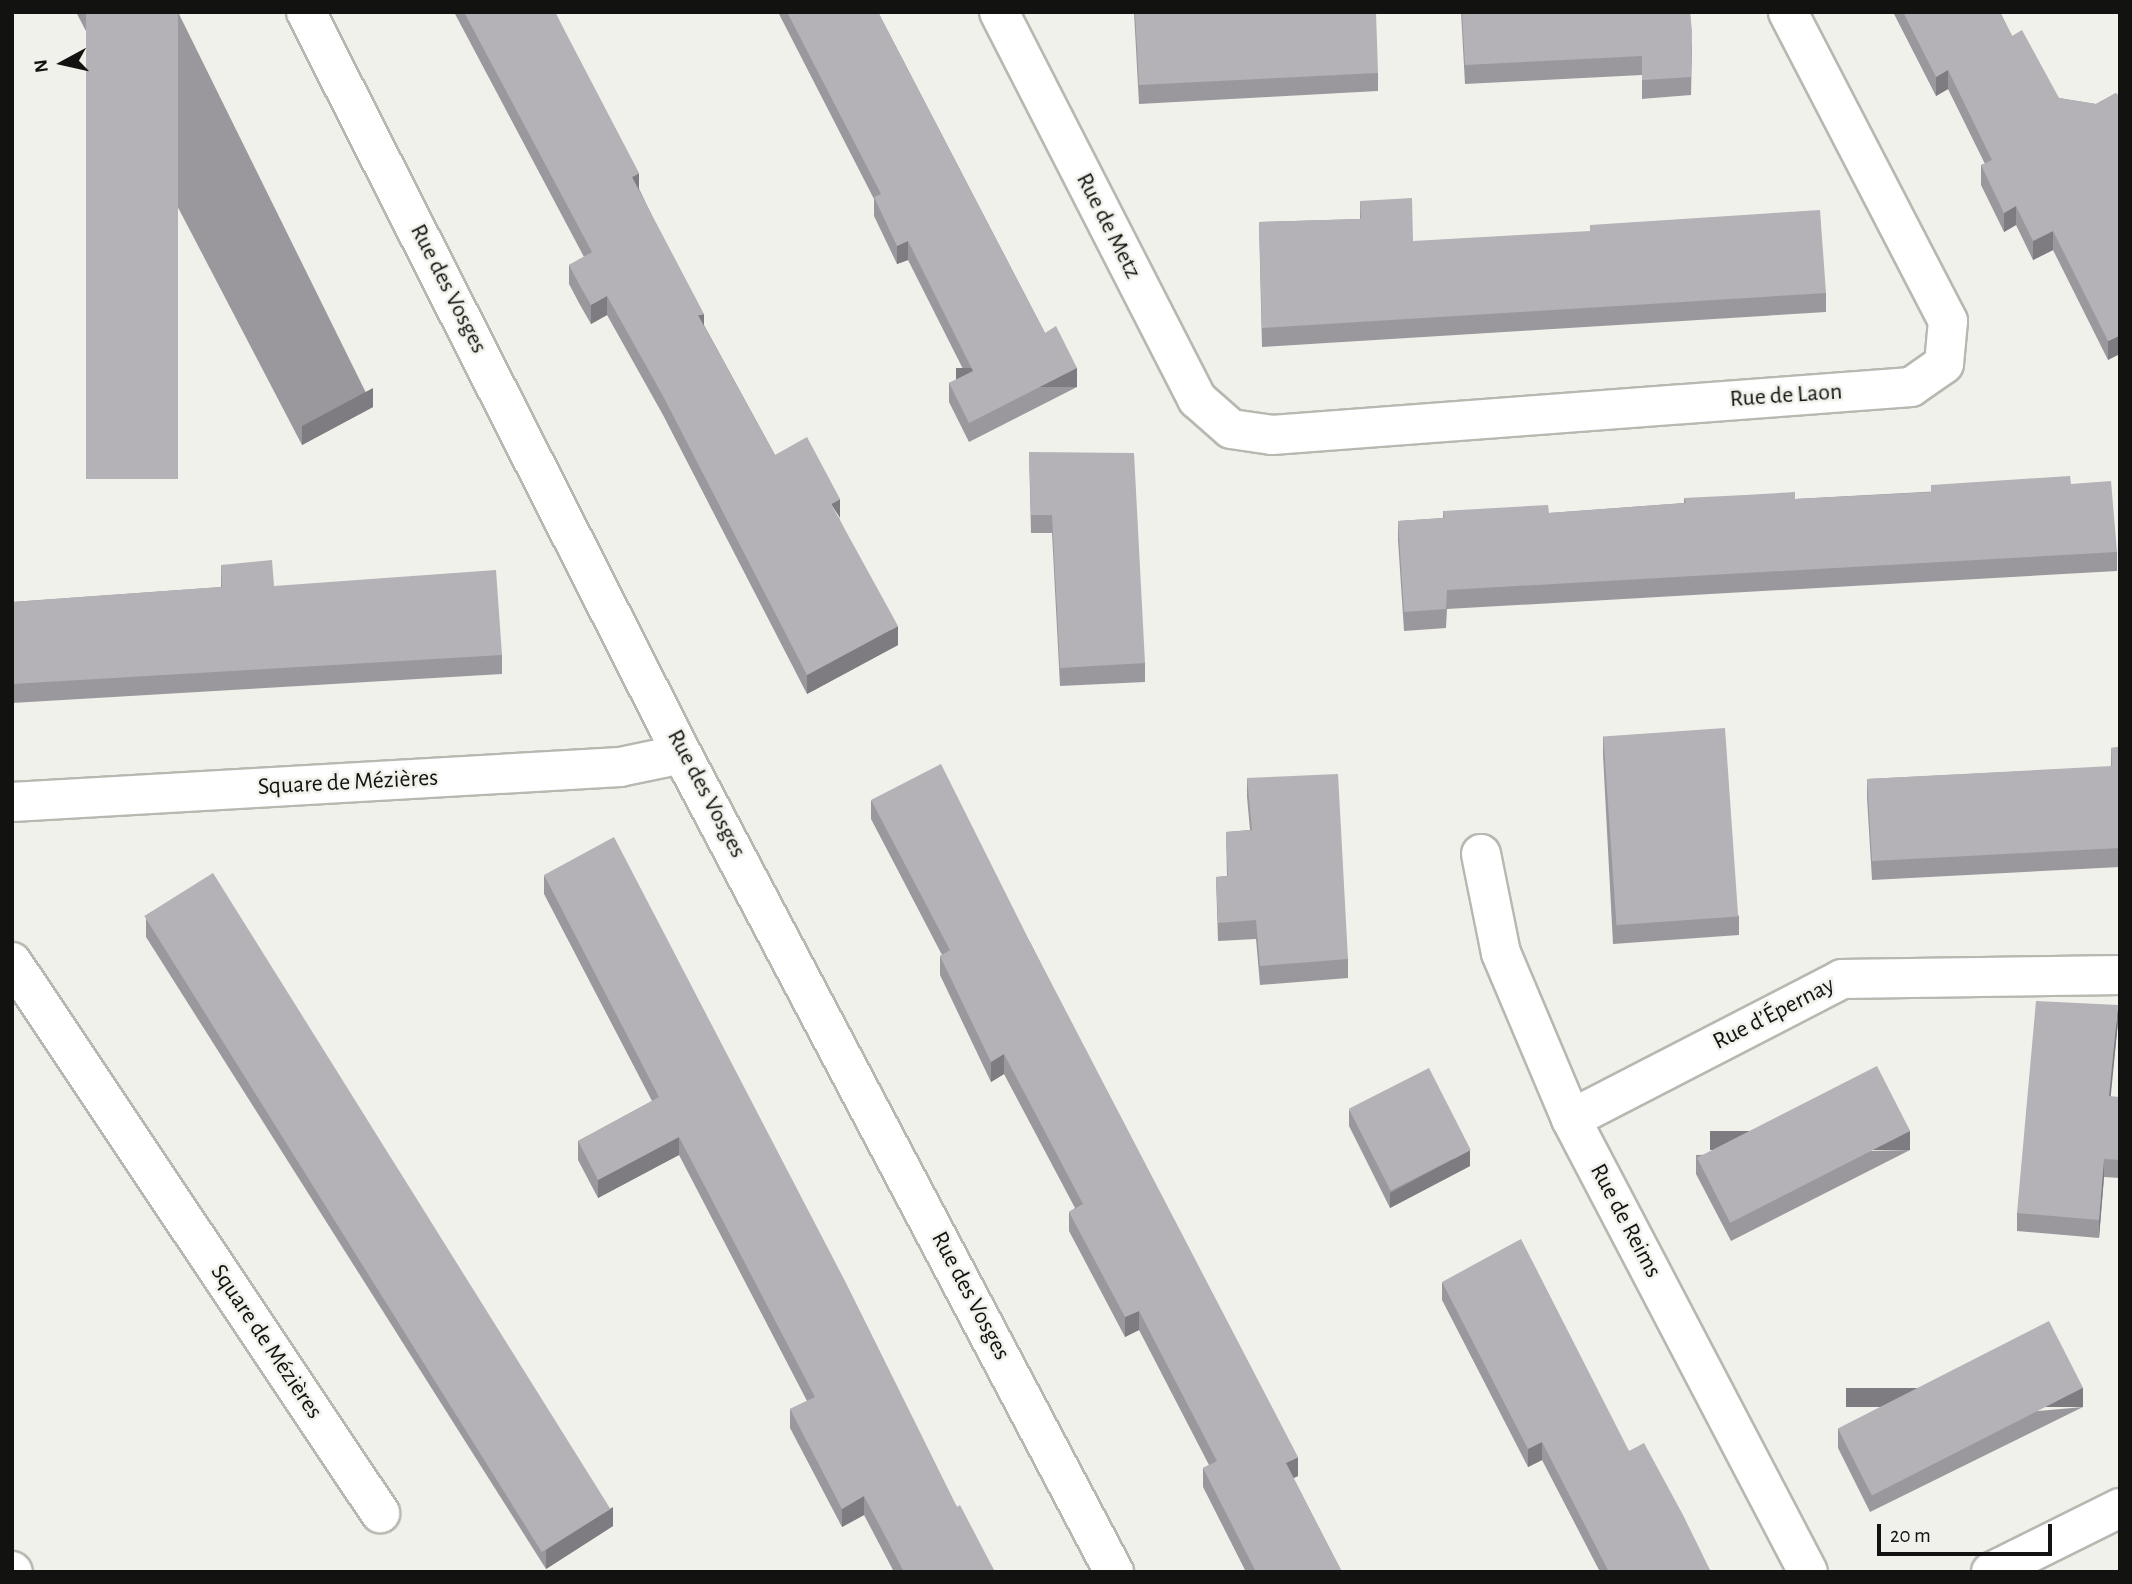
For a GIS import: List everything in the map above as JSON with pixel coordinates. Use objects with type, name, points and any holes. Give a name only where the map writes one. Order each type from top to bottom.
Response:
[{"type":"street","name":"Rue des Vosges","points":[[306,12],[682,754],[1114,1572]]},
{"type":"street","name":"Rue de Metz","points":[[999,12],[1197,399],[1231,429]]},
{"type":"street","name":"Rue de Laon","points":[[1231,429],[1272,435],[1912,387],[1944,364],[1948,321],[1788,12]]},
{"type":"street","name":"Square de Mézières","points":[[12,802],[620,767],[682,754]]},
{"type":"street","name":"Rue de Reims","points":[[1481,854],[1501,953],[1571,1119],[1808,1572]]},
{"type":"street","name":"Square de Mézières","points":[[12,962],[380,1513]]},
{"type":"street","name":"Rue d’Épernay","points":[[1571,1119],[1842,979],[2120,975]]},
{"type":"street","points":[[1991,1572],[2120,1508]]},
{"type":"building","points":[[86,12],[178,12],[178,479],[86,479]]},
{"type":"building","points":[[464,12],[555,12],[639,173],[632,177],[704,314],[698,315],[775,455],[807,437],[840,499],[831,504],[898,626],[807,675],[663,396],[607,296],[591,305],[569,265],[592,252]]},
{"type":"building","points":[[787,12],[878,12],[1045,333],[1056,326],[1077,368],[969,423],[949,383],[973,371],[908,241],[897,246],[874,197],[881,194]]},
{"type":"building","points":[[1135,12],[1376,12],[1378,73],[1139,85]]},
{"type":"building","points":[[1462,12],[1690,12],[1691,77],[1642,80],[1642,56],[1465,65]]},
{"type":"building","points":[[1903,12],[2000,12],[2012,36],[2022,30],[2059,98],[2096,104],[2116,93],[2120,97],[2120,335],[2108,341],[2053,231],[2033,241],[2016,206],[2004,213],[1981,165],[1992,160],[1948,70],[1936,77]]},
{"type":"building","points":[[1412,198],[1413,241],[1590,231],[1590,225],[1820,210],[1826,293],[1262,328],[1259,222],[1361,219],[1360,201]]},
{"type":"building","points":[[1029,452],[1134,453],[1145,663],[1060,668],[1052,515],[1031,515]]},
{"type":"building","points":[[2070,476],[2071,484],[2111,481],[2117,552],[1447,590],[1446,609],[1404,612],[1398,521],[1444,518],[1443,511],[1548,505],[1549,513],[1686,503],[1684,498],[1795,492],[1795,499],[1931,492],[1931,485]]},
{"type":"building","points":[[272,560],[274,586],[496,570],[502,655],[12,684],[12,602],[222,587],[221,565]]},
{"type":"building","points":[[1725,728],[1738,917],[1616,925],[1603,737]]},
{"type":"building","points":[[2120,747],[2120,848],[1872,861],[1867,779],[2112,766],[2111,748]]},
{"type":"building","points":[[941,764],[1030,942],[1298,1457],[1286,1463],[1342,1572],[1256,1572],[1203,1468],[1217,1461],[1139,1311],[1125,1317],[1069,1212],[1083,1204],[1004,1054],[991,1062],[940,956],[950,950],[871,800]]},
{"type":"building","points":[[1338,774],[1348,959],[1260,966],[1256,920],[1218,923],[1216,877],[1228,876],[1226,832],[1252,830],[1247,778]]},
{"type":"building","points":[[614,837],[847,1285],[957,1507],[960,1505],[995,1572],[904,1572],[864,1496],[842,1509],[790,1409],[815,1397],[679,1137],[598,1180],[578,1141],[659,1097],[544,875]]},
{"type":"building","points":[[213,873],[610,1509],[542,1552],[144,916]]},
{"type":"building","points":[[2036,1001],[2118,1005],[2109,1096],[2120,1097],[2120,1160],[2104,1159],[2099,1220],[2017,1213]]},
{"type":"building","points":[[1877,1066],[1910,1131],[1730,1223],[1697,1158]]},
{"type":"building","points":[[1429,1068],[1471,1150],[1391,1191],[1349,1109]]},
{"type":"building","points":[[1521,1239],[1629,1451],[1644,1443],[1711,1572],[1609,1572],[1542,1442],[1528,1449],[1442,1282]]},
{"type":"building","points":[[2049,1321],[2083,1388],[1872,1495],[1838,1429]]}]
